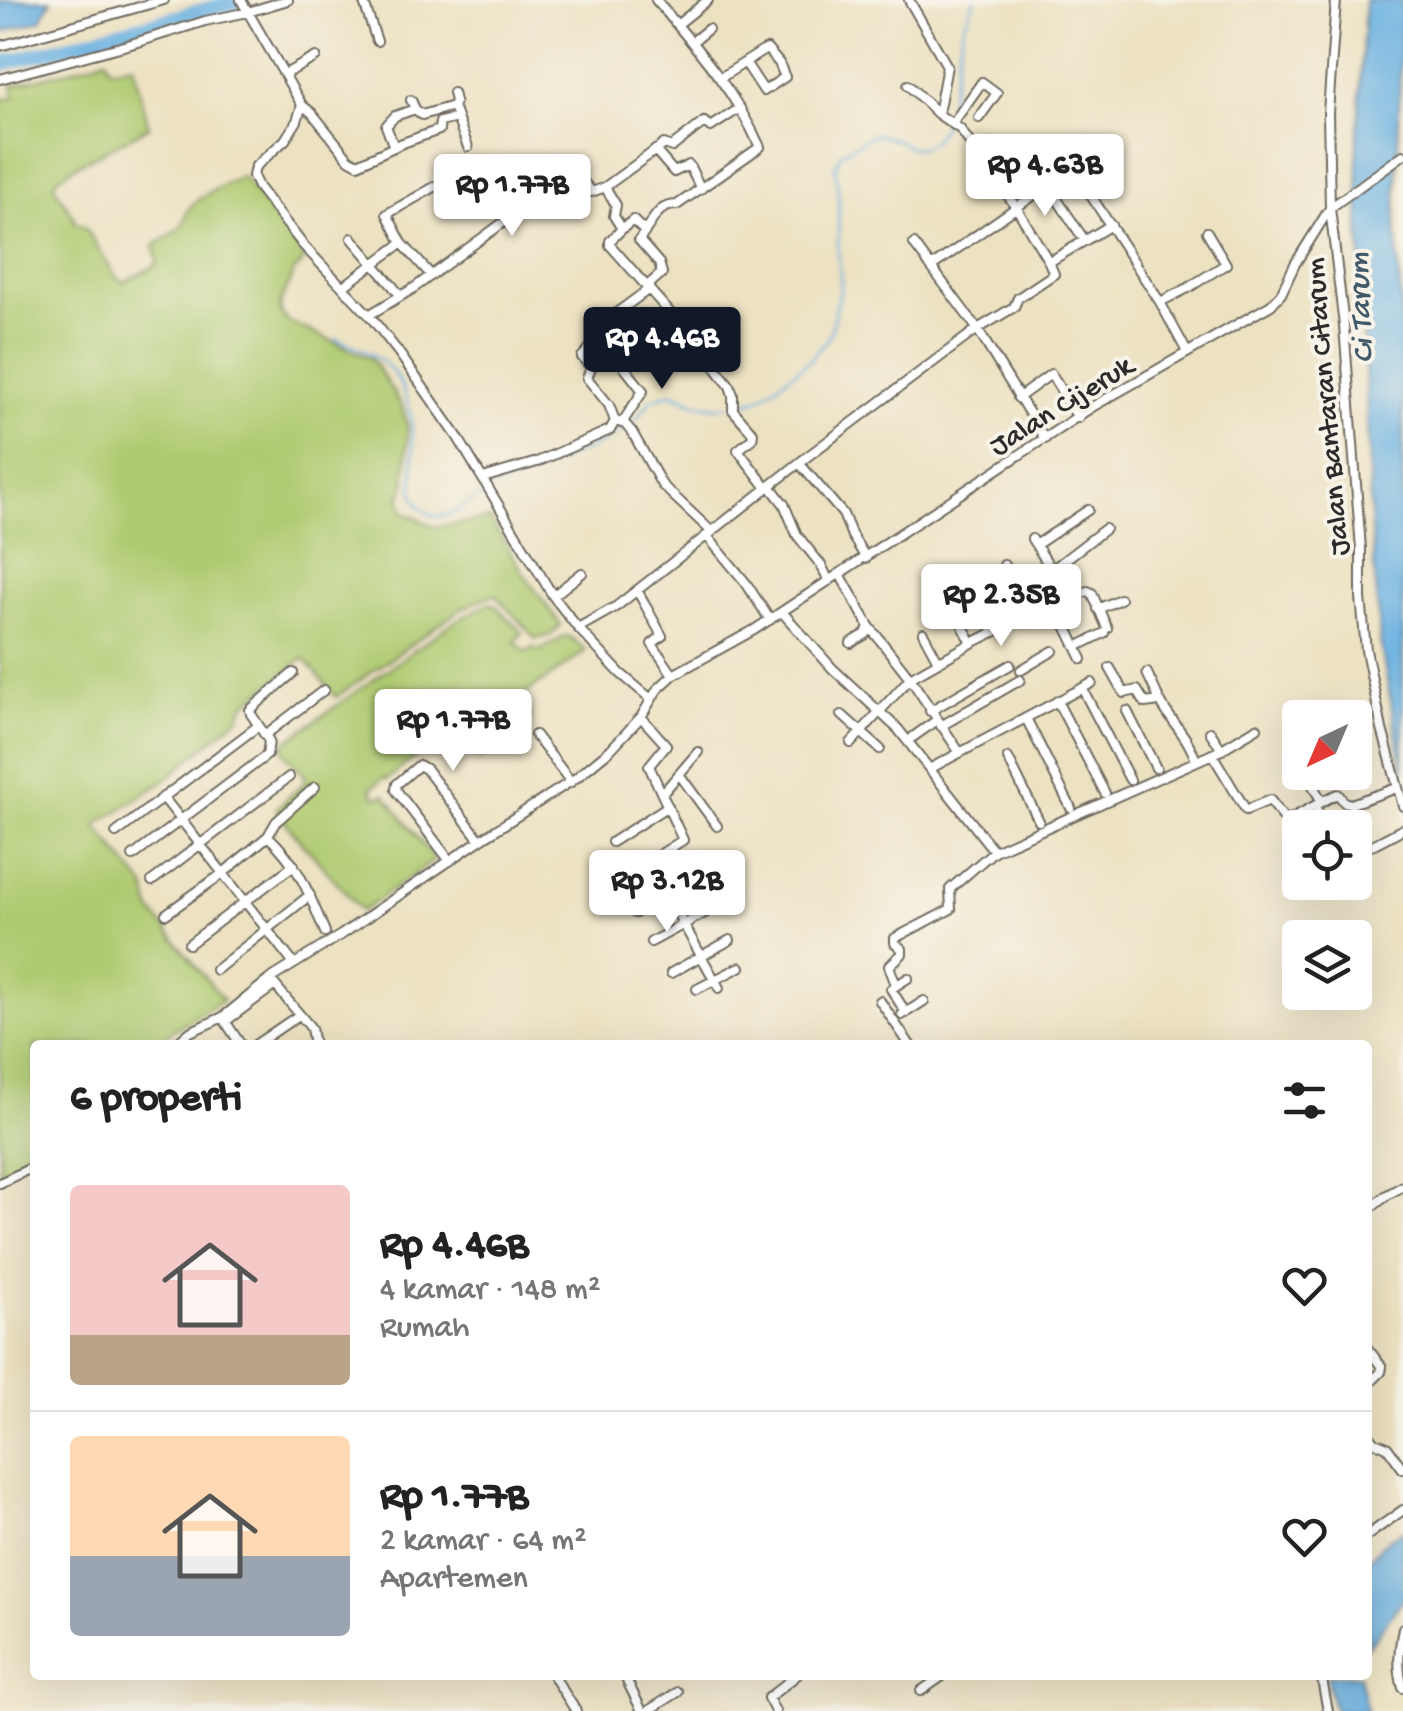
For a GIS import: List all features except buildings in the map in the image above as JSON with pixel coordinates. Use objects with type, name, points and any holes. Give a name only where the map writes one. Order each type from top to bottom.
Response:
[{"type":"street","points":[[0,46],[164,0]]},
{"type":"street","points":[[0,79],[131,44],[245,7],[288,0]]},
{"type":"street","points":[[363,0],[377,41]]},
{"type":"street","points":[[656,0],[720,78],[760,147],[650,220],[639,240],[662,272],[615,314],[619,328],[582,357],[591,368],[587,378],[623,424],[662,485],[709,534],[770,620]]},
{"type":"street","points":[[677,24],[708,0]]},
{"type":"street","points":[[908,0],[948,66],[940,115]]},
{"type":"street","name":"Jalan Bantaran Citarum","points":[[1336,0],[1328,113],[1366,650],[1403,806]]},
{"type":"street","points":[[245,7],[302,105],[355,163],[439,130],[440,122],[457,118]]},
{"type":"street","points":[[692,42],[708,29]]},
{"type":"street","points":[[720,78],[745,62],[767,48],[785,77],[764,90],[745,62]]},
{"type":"street","points":[[284,74],[316,57]]},
{"type":"street","points":[[952,122],[982,82],[996,92],[979,118]]},
{"type":"street","points":[[578,628],[616,606],[799,463],[1054,275],[1016,207],[952,122],[908,85]]},
{"type":"street","points":[[453,94],[453,106],[468,147]]},
{"type":"street","points":[[302,105],[286,140],[256,165],[252,176],[258,187],[303,244],[369,314],[457,436],[553,596],[578,628],[651,700]]},
{"type":"street","points":[[394,147],[386,126],[395,116],[413,105],[423,115],[453,106]]},
{"type":"street","points":[[369,314],[577,176],[592,192],[605,188],[665,144],[672,148],[704,122],[711,127],[740,108]]},
{"type":"street","points":[[655,150],[674,172],[689,165],[701,189]]},
{"type":"street","points":[[1334,205],[1403,155]]},
{"type":"street","points":[[516,166],[544,197]]},
{"type":"street","points":[[931,266],[1073,168],[1160,302],[1187,352]]},
{"type":"street","points":[[431,275],[402,242],[387,214],[445,181]]},
{"type":"street","points":[[1047,184],[1085,240]]},
{"type":"street","points":[[605,188],[616,205],[614,216],[622,229]]},
{"type":"street","name":"Jalan Cijeruk","points":[[673,675],[726,648],[1078,418],[1264,310],[1277,300],[1294,264],[1334,205]]},
{"type":"street","points":[[645,231],[634,220],[610,242],[730,386],[733,404],[753,433],[738,450],[784,504],[797,535],[821,564],[829,581]]},
{"type":"street","points":[[1050,262],[1111,225]]},
{"type":"street","points":[[1160,302],[1226,264],[1207,232]]},
{"type":"street","points":[[352,238],[401,296]]},
{"type":"street","points":[[344,286],[402,242]]},
{"type":"street","points":[[914,244],[976,330],[1045,440]]},
{"type":"street","points":[[628,264],[646,248]]},
{"type":"street","points":[[484,480],[538,462],[623,424],[644,391],[624,368]]},
{"type":"street","points":[[1018,398],[1051,374],[1078,418]]},
{"type":"street","points":[[799,463],[843,514],[866,558]]},
{"type":"street","points":[[1070,598],[1034,542],[1088,510]]},
{"type":"street","points":[[1053,568],[1105,529]]},
{"type":"street","points":[[1004,565],[1032,612]]},
{"type":"street","points":[[553,596],[582,573]]},
{"type":"street","points":[[840,574],[869,626],[960,752]]},
{"type":"street","points":[[186,1040],[224,1019],[294,964],[600,759],[641,717],[673,675],[652,644],[662,636],[637,590]]},
{"type":"street","points":[[851,743],[910,678],[1032,612],[1088,591],[1105,631],[1076,647]]},
{"type":"street","points":[[611,596],[616,606]]},
{"type":"street","points":[[1098,608],[1120,599]]},
{"type":"street","points":[[1056,604],[1082,659]]},
{"type":"street","points":[[782,612],[833,670],[905,738],[994,851]]},
{"type":"street","points":[[958,618],[972,643]]},
{"type":"street","points":[[851,642],[866,634],[869,626]]},
{"type":"street","points":[[923,633],[938,662]]},
{"type":"street","points":[[1021,670],[1054,650]]},
{"type":"street","points":[[930,711],[1010,664]]},
{"type":"street","points":[[1110,668],[1123,693],[1152,684]]},
{"type":"street","points":[[133,856],[267,754],[270,745],[250,714],[251,708],[293,673]]},
{"type":"street","points":[[1147,673],[1171,720],[1190,744],[1196,761]]},
{"type":"street","points":[[913,737],[1020,680]]},
{"type":"street","points":[[933,767],[1092,682]]},
{"type":"street","points":[[1082,688],[1130,780]]},
{"type":"street","points":[[264,735],[324,690]]},
{"type":"street","points":[[1137,690],[1145,703],[1160,701]]},
{"type":"street","points":[[1058,701],[1105,792]]},
{"type":"street","points":[[1127,711],[1156,768]]},
{"type":"street","points":[[842,715],[880,750]]},
{"type":"street","points":[[641,717],[666,745]]},
{"type":"street","points":[[1026,718],[1071,808]]},
{"type":"street","points":[[116,833],[258,726]]},
{"type":"street","points":[[896,984],[888,966],[902,952],[894,939],[951,909],[952,886],[994,851],[1222,750],[1257,728]]},
{"type":"street","points":[[1210,732],[1222,750]]},
{"type":"street","points":[[535,734],[571,782]]},
{"type":"street","points":[[621,878],[683,840],[649,765],[676,734]]},
{"type":"street","points":[[662,794],[698,752]]},
{"type":"street","points":[[1212,754],[1246,811],[1270,800],[1289,822],[1338,794],[1351,804],[1397,788]]},
{"type":"street","points":[[1008,758],[1039,821]]},
{"type":"street","points":[[450,860],[397,794],[397,784],[418,765],[426,769],[480,840]]},
{"type":"street","points":[[679,774],[717,826]]},
{"type":"street","points":[[152,882],[290,777]]},
{"type":"street","points":[[166,914],[268,836],[276,822],[315,787]]},
{"type":"street","points":[[1314,790],[1320,810]]},
{"type":"street","points":[[163,797],[294,964]]},
{"type":"street","points":[[612,842],[668,806]]},
{"type":"street","points":[[1372,845],[1403,829]]},
{"type":"street","points":[[268,836],[294,865],[325,932]]},
{"type":"street","points":[[649,862],[717,984]]},
{"type":"street","points":[[189,944],[294,865]]},
{"type":"street","points":[[635,913],[696,876]]},
{"type":"street","points":[[216,970],[310,895]]},
{"type":"street","points":[[650,942],[712,908]]},
{"type":"street","points":[[671,973],[730,940]]},
{"type":"street","points":[[697,989],[717,984],[740,966]]},
{"type":"street","points":[[906,1013],[891,990],[908,978]]},
{"type":"street","points":[[273,982],[313,1032],[314,1040]]},
{"type":"street","points":[[880,1001],[907,1040]]},
{"type":"street","points":[[894,1020],[924,1001]]},
{"type":"street","points":[[263,1040],[299,1016]]},
{"type":"street","points":[[224,1019],[239,1040]]},
{"type":"street","points":[[0,1182],[30,1168]]},
{"type":"street","points":[[1372,1207],[1403,1186]]},
{"type":"street","points":[[1372,1354],[1382,1367],[1372,1380]]},
{"type":"street","points":[[1372,1439],[1387,1447],[1403,1469]]},
{"type":"street","points":[[1372,1532],[1403,1510]]},
{"type":"street","points":[[1403,1628],[1398,1654],[1403,1688]]},
{"type":"street","points":[[556,1680],[576,1711]]},
{"type":"street","points":[[627,1680],[645,1711],[678,1692]]},
{"type":"street","points":[[776,1711],[768,1698],[791,1680]]},
{"type":"street","points":[[921,1690],[936,1680]]},
{"type":"street","points":[[1322,1680],[1328,1711]]},
{"type":"green space","points":[[106,58],[111,69],[133,64],[149,127],[55,180],[54,186],[74,223],[85,227],[116,277],[123,282],[154,267],[158,263],[154,246],[178,230],[192,205],[242,176],[304,257],[283,296],[281,314],[289,322],[371,358],[402,406],[408,429],[405,488],[400,497],[404,512],[434,527],[490,519],[561,625],[551,635],[536,639],[495,595],[489,596],[461,609],[336,697],[304,658],[244,705],[238,718],[161,783],[99,823],[97,827],[146,888],[151,910],[223,1000],[162,1040],[30,1040],[30,1157],[0,1172],[0,100],[14,97],[13,85]]},
{"type":"green space","points":[[490,603],[522,633],[515,642],[526,652],[533,648],[541,650],[566,636],[586,650],[519,699],[531,717],[515,730],[511,727],[497,736],[501,743],[480,758],[456,732],[371,788],[376,798],[385,795],[435,860],[362,911],[278,813],[277,808],[306,778],[286,754],[283,744],[451,624]]},
{"type":"water","points":[[0,0],[51,0],[41,20],[0,33]]},
{"type":"water","points":[[1365,0],[1402,0],[1396,221],[1403,338],[1403,772],[1380,640],[1371,529],[1357,149]]},
{"type":"water","points":[[1403,1531],[1403,1599],[1372,1642],[1372,1555]]},
{"type":"water","points":[[1327,1680],[1360,1680],[1367,1711],[1335,1711]]},
{"type":"waterway","points":[[0,64],[242,0]]},
{"type":"waterway","points":[[947,115],[963,28],[975,0]]},
{"type":"waterway","points":[[737,405],[760,398],[810,360],[830,335],[841,286],[835,168],[841,153],[877,134],[912,148],[925,146],[944,123]]},
{"type":"waterway","points":[[336,339],[379,359],[401,385],[411,420],[413,491],[421,507],[435,517],[451,514],[486,493]]},
{"type":"waterway","points":[[493,489],[604,442],[634,422],[652,399],[673,393],[697,404],[729,406]]},
{"type":"water label","name":"Ci Tarum","points":[[1358,308]]}]
